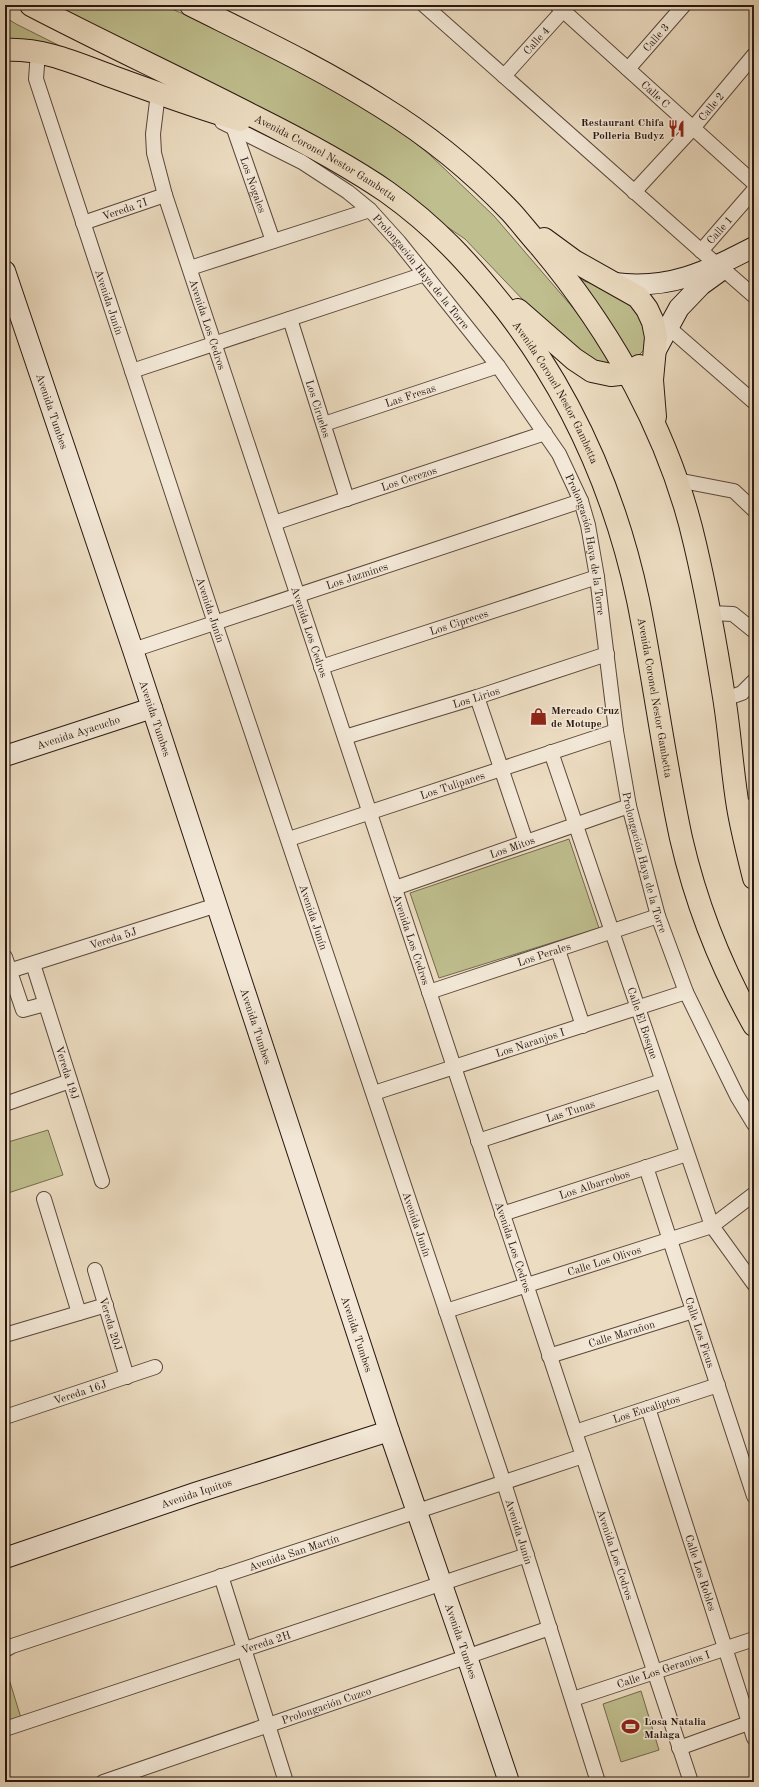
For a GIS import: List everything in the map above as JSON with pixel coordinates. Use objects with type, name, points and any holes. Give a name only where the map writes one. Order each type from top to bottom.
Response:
[{"type":"highway","name":"Avenida Coronel Nestor Gambetta","points":[[31,5],[99,40],[191,83],[286,133],[347,166],[388,193],[452,245],[477,272],[528,339],[567,401],[602,480],[621,534],[637,599],[667,765],[686,856],[696,893],[715,946],[738,996],[754,1025]]},
{"type":"highway","points":[[191,5],[344,83],[384,108],[422,134],[451,157],[512,213],[574,261],[638,297],[647,309],[653,322],[656,337],[652,380],[653,408],[659,436]]},
{"type":"highway","points":[[5,50],[38,52],[70,60],[195,107],[286,133]]},
{"type":"highway","points":[[512,213],[573,286],[600,327],[628,373],[659,436],[677,480],[695,542],[710,613],[746,807],[754,878]]},
{"type":"highway","points":[[477,272],[563,349],[592,371],[611,375],[628,373],[642,365],[655,352]]},
{"type":"street","points":[[424,5],[719,267],[754,296]]},
{"type":"street","name":"Calle 3","points":[[628,69],[684,5]]},
{"type":"street","name":"Calle 4","points":[[504,76],[563,7]]},
{"type":"street","name":"Calle C","points":[[563,7],[628,69],[754,183]]},
{"type":"street","name":"Avenida Junín","points":[[38,52],[36,80],[215,623],[504,1483],[598,1782]]},
{"type":"street","name":"Calle 2","points":[[634,192],[693,128],[754,55]]},
{"type":"street","name":"Avenida Los Cedros","points":[[158,93],[153,134],[154,153],[165,195],[691,1782]]},
{"type":"street","name":"Prolongación Haya de la Torre","points":[[195,107],[234,129],[302,162],[348,192],[370,210],[399,242],[498,366],[559,454],[581,501],[588,525],[597,577],[616,731],[630,806],[658,916],[686,992],[737,1096],[754,1124]]},
{"type":"street","name":"Los Nogales","points":[[234,129],[273,241]]},
{"type":"street","name":"Calle 1","points":[[701,251],[754,190]]},
{"type":"street","name":"Vereda 7I","points":[[84,223],[165,195]]},
{"type":"street","points":[[190,268],[370,210]]},
{"type":"street","points":[[612,283],[650,286],[673,282],[719,267],[746,251]]},
{"type":"street","points":[[655,352],[679,308],[719,267]]},
{"type":"street","name":"Avenida Tumbes","points":[[5,271],[133,650],[389,1431],[468,1657],[509,1782]]},
{"type":"street","points":[[132,371],[425,274]]},
{"type":"street","name":"Los Ciruelos","points":[[290,319],[347,499]]},
{"type":"street","points":[[668,327],[754,402]]},
{"type":"street","name":"Las Fresas","points":[[324,424],[498,366]]},
{"type":"street","name":"Los Cerezos","points":[[274,523],[545,433]]},
{"type":"street","points":[[677,480],[734,491],[754,510]]},
{"type":"street","name":"Los Jazmines","points":[[133,650],[581,501]]},
{"type":"street","name":"Los Cipreces","points":[[321,667],[597,577]]},
{"type":"street","points":[[710,613],[733,614],[754,631]]},
{"type":"street","name":"Los Lirios","points":[[345,738],[477,697],[607,654]]},
{"type":"street","points":[[725,700],[742,693],[754,681]]},
{"type":"street","points":[[477,697],[526,842]]},
{"type":"street","name":"Avenida Ayacucho","points":[[5,756],[152,708]]},
{"type":"street","name":"Los Tulipanes","points":[[289,840],[616,731]]},
{"type":"street","name":"Calle El Bosque","points":[[551,752],[712,1226],[754,1284]]},
{"type":"street","name":"Los Mitos","points":[[395,888],[630,806]]},
{"type":"street","name":"Vereda 5J","points":[[9,971],[217,905]]},
{"type":"street","name":"Los Perales","points":[[429,992],[658,916]]},
{"type":"street","points":[[558,950],[583,1026]]},
{"type":"street","points":[[5,957],[23,1010],[45,1004]]},
{"type":"street","name":"Vereda 19J","points":[[33,964],[102,1181]]},
{"type":"street","name":"Los Naranjos I","points":[[374,1093],[686,992]]},
{"type":"street","points":[[5,1104],[70,1081]]},
{"type":"street","name":"Las Tunas","points":[[478,1141],[662,1081]]},
{"type":"street","name":"Los Albarrobos","points":[[502,1214],[687,1154]]},
{"type":"street","name":"Calle Los Ficus","points":[[646,1167],[754,1496]]},
{"type":"street","name":"Calle Los Olivos","points":[[446,1311],[712,1226],[754,1194]]},
{"type":"street","points":[[44,1199],[78,1313]]},
{"type":"street","name":"Vereda 20J","points":[[95,1270],[127,1377]]},
{"type":"street","points":[[5,1335],[106,1305]]},
{"type":"street","name":"Calle Marañon","points":[[549,1356],[694,1311]]},
{"type":"street","name":"Vereda 16J","points":[[5,1417],[155,1367]]},
{"type":"street","name":"Los Eucaliptos","points":[[575,1432],[718,1385]]},
{"type":"street","name":"Calle Los Robles","points":[[648,1408],[726,1649],[752,1722],[754,1738]]},
{"type":"street","name":"Avenida Iquitos","points":[[5,1558],[195,1492],[389,1431]]},
{"type":"street","name":"Avenida San Martín","points":[[5,1650],[12,1646],[583,1456]]},
{"type":"street","name":"Vereda 2H","points":[[5,1729],[527,1555]]},
{"type":"street","points":[[221,1576],[286,1782]]},
{"type":"street","name":"Prolongación Cuzco","points":[[103,1782],[550,1628]]},
{"type":"street","name":"Calle Los Geranios I","points":[[573,1699],[754,1639]]},
{"type":"street","points":[[679,1748],[752,1722]]},
{"type":"shaded area","points":[[45,5],[163,5],[283,58],[382,116],[429,154],[494,216],[580,316],[617,368],[603,368],[545,323],[465,239],[340,154]]},
{"type":"shaded area","points":[[5,17],[16,24],[92,62],[5,47]]},
{"type":"shaded area","points":[[563,267],[584,281],[624,295],[646,319],[645,349],[635,359],[629,361]]},
{"type":"shaded area","points":[[569,839],[599,928],[439,978],[410,893]]},
{"type":"shaded area","points":[[48,1130],[63,1175],[5,1194],[5,1143]]},
{"type":"shaded area","points":[[5,1666],[21,1718],[5,1724]]},
{"type":"shaded area","name":"Losa Natalia Malaga","points":[[641,1691],[659,1750],[621,1762],[603,1704]]},
{"type":"place","name":"Restaurant Chifa Polleria Budyz","points":[[677,128]]},
{"type":"place","name":"Mercado Cruz de Motupe","points":[[538,716]]},
{"type":"place","name":"Losa Natalia Malaga","points":[[631,1727]]}]
